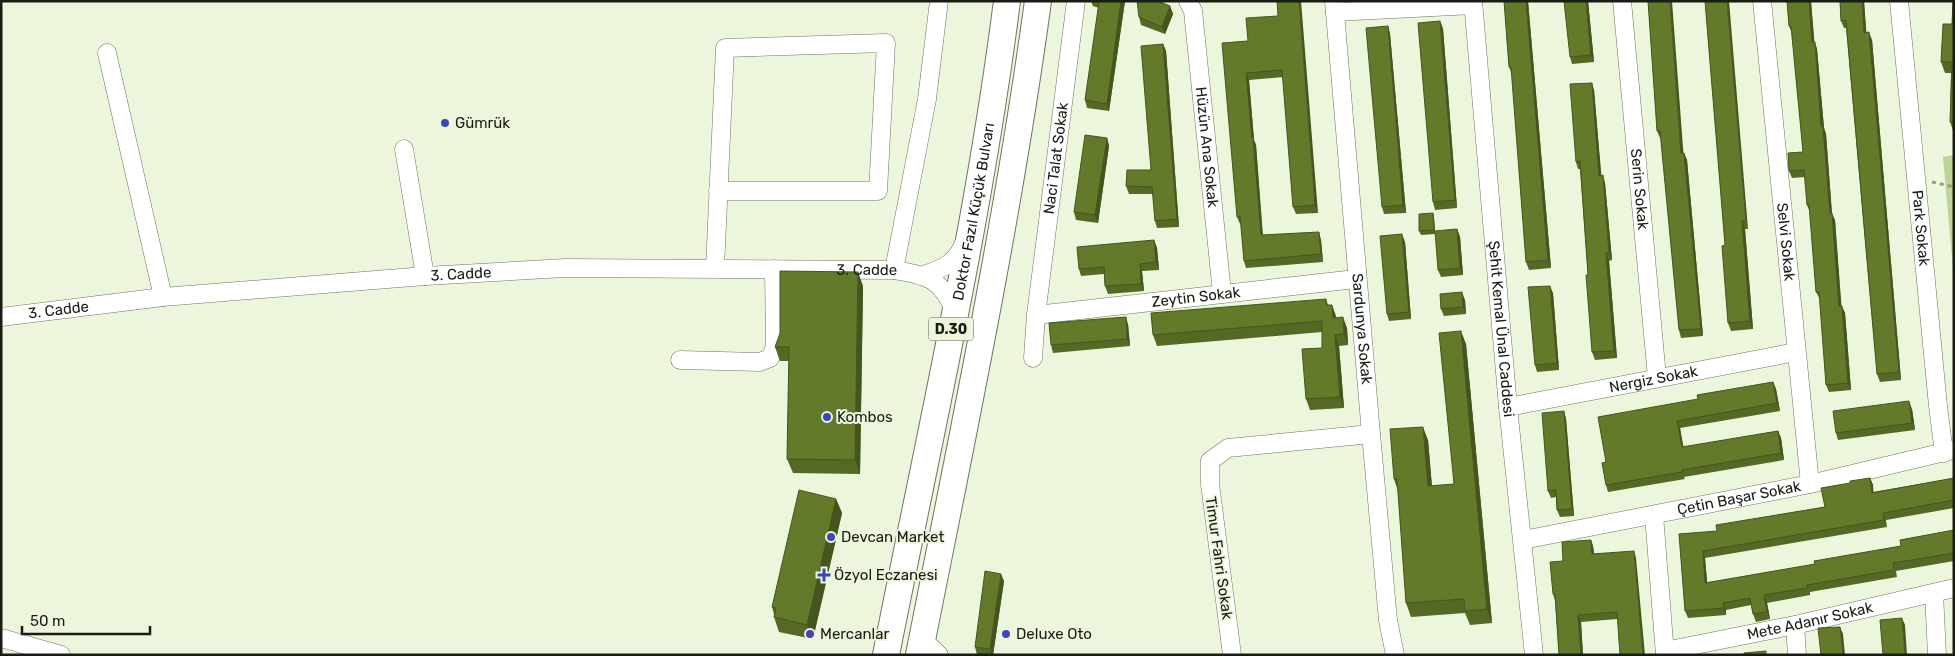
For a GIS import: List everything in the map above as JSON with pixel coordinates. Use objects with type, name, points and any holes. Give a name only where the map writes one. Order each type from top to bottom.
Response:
[{"type":"highway","name":"Doktor Fazıl Küçük Bulvarı","points":[[886,655],[955,312],[998,69],[1007,1]]},
{"type":"highway","name":"Doktor Fazıl Küçük Bulvarı","points":[[927,650],[1027,84],[1038,1]]},
{"type":"street","points":[[894,270],[927,99],[939,1]]},
{"type":"street","name":"Naci Talat Sokak","points":[[1032,358],[1076,1]]},
{"type":"street","name":"Hüzün Ana Sokak","points":[[1188,1],[1193,12],[1222,293]]},
{"type":"street","name":"Serin Sokak","points":[[1622,1],[1658,377]]},
{"type":"street","name":"Selvi Sokak","points":[[1762,1],[1810,484]]},
{"type":"street","name":"Park Sokak","points":[[1899,1],[1938,406],[1949,452]]},
{"type":"street","points":[[1334,7],[1473,3]]},
{"type":"street","name":"Şehit Kemal Ünal Caddesi","points":[[1473,3],[1508,407],[1534,655]]},
{"type":"street","name":"Sardunya Sokak","points":[[1334,7],[1356,279],[1388,620],[1395,655]]},
{"type":"street","points":[[715,268],[718,191],[725,48],[886,43],[878,191],[718,191]]},
{"type":"street","points":[[107,53],[163,296]]},
{"type":"street","points":[[404,149],[425,276]]},
{"type":"street","points":[[955,312],[942,289],[924,275],[948,265],[959,255],[969,232]]},
{"type":"street","name":"3. Cadde","points":[[1,317],[163,296],[425,276],[565,268],[894,270],[924,275]]},
{"type":"street","points":[[680,360],[760,362],[770,358],[775,347],[774,268]]},
{"type":"street","name":"Zeytin Sokak","points":[[1036,314],[1356,279]]},
{"type":"street","name":"Nergiz Sokak","points":[[1508,407],[1796,352]]},
{"type":"street","name":"Timur Fahri Sokak","points":[[1232,655],[1210,484],[1210,461],[1228,448],[1371,434]]},
{"type":"street","name":"Çetin Başar Sokak","points":[[1523,540],[1810,484],[1949,452]]},
{"type":"street","points":[[1654,515],[1665,653]]},
{"type":"street","name":"Mete Adanır Sokak","points":[[1665,653],[1954,588]]},
{"type":"street","points":[[1934,593],[1937,655]]},
{"type":"street","points":[[1795,625],[1798,655]]},
{"type":"street","points":[[1,638],[62,655]]},
{"type":"green space","points":[[1954,155],[1954,280],[1943,157]]},
{"type":"building","points":[[1097,1],[1121,1],[1107,104],[1085,100],[1099,2]]},
{"type":"building","points":[[1137,1],[1158,1],[1170,6],[1162,27],[1139,17]]},
{"type":"building","points":[[1277,1],[1299,1],[1315,205],[1293,207],[1282,70],[1246,73],[1261,235],[1319,232],[1321,254],[1244,261],[1240,216],[1237,217],[1222,43],[1248,41],[1246,18],[1278,16]]},
{"type":"building","points":[[1504,1],[1526,1],[1548,260],[1526,262]]},
{"type":"building","points":[[1564,1],[1586,1],[1591,55],[1570,57]]},
{"type":"building","points":[[1648,1],[1670,1],[1681,153],[1684,153],[1701,329],[1679,330],[1660,131],[1657,131]]},
{"type":"building","points":[[1705,1],[1727,1],[1746,221],[1742,221],[1750,321],[1728,323],[1722,246],[1725,245]]},
{"type":"building","points":[[1787,1],[1809,1],[1812,42],[1815,42],[1830,213],[1832,213],[1839,306],[1842,306],[1848,383],[1826,385],[1819,292],[1816,292],[1809,205],[1807,205],[1804,170],[1789,171],[1788,153],[1803,152]]},
{"type":"building","points":[[1840,1],[1862,1],[1864,33],[1869,32],[1899,372],[1877,374],[1846,20],[1841,21]]},
{"type":"building","points":[[1953,1],[1954,123],[1950,122],[1952,62],[1941,62],[1943,24],[1952,24]]},
{"type":"building","points":[[1440,21],[1455,200],[1433,202],[1418,23]]},
{"type":"building","points":[[1388,26],[1403,205],[1382,207],[1366,28]]},
{"type":"building","points":[[1163,44],[1177,219],[1155,221],[1152,187],[1126,186],[1127,170],[1151,170],[1141,46]]},
{"type":"building","points":[[1592,83],[1599,176],[1603,175],[1609,253],[1606,253],[1614,351],[1592,352],[1580,161],[1576,162],[1570,84]]},
{"type":"building","points":[[1085,135],[1107,138],[1095,215],[1074,212]]},
{"type":"building","points":[[1433,213],[1434,230],[1419,231],[1419,214]]},
{"type":"building","points":[[1457,229],[1460,268],[1438,270],[1435,231]]},
{"type":"building","points":[[1402,234],[1409,312],[1387,314],[1380,236]]},
{"type":"building","points":[[1154,240],[1156,262],[1140,264],[1141,284],[1105,286],[1104,267],[1079,269],[1077,247]]},
{"type":"building","name":"Kombos","points":[[780,271],[858,272],[855,460],[787,459],[789,347],[775,347],[780,333]]},
{"type":"building","points":[[1550,286],[1557,363],[1535,365],[1528,287]]},
{"type":"building","points":[[1462,292],[1463,307],[1441,309],[1440,294]]},
{"type":"building","points":[[1326,299],[1326,305],[1332,305],[1333,318],[1343,317],[1344,334],[1335,335],[1340,397],[1306,399],[1302,349],[1322,348],[1322,321],[1153,335],[1151,313]]},
{"type":"building","points":[[1126,317],[1127,339],[1051,345],[1049,323]]},
{"type":"building","points":[[1461,331],[1487,609],[1465,611],[1464,599],[1406,603],[1397,479],[1394,479],[1390,429],[1423,427],[1428,486],[1454,484],[1439,333]]},
{"type":"building","points":[[1773,382],[1777,403],[1677,421],[1682,447],[1778,431],[1781,453],[1606,485],[1602,463],[1606,462],[1598,417],[1698,399],[1697,395]]},
{"type":"building","points":[[1909,401],[1912,423],[1836,433],[1833,411]]},
{"type":"building","points":[[1564,411],[1572,509],[1557,510],[1556,490],[1548,491],[1542,413]]},
{"type":"building","points":[[1870,478],[1872,493],[1954,478],[1954,500],[1883,513],[1884,520],[1703,551],[1705,583],[1815,564],[1814,561],[1901,546],[1900,540],[1954,530],[1954,553],[1893,563],[1894,570],[1807,585],[1807,588],[1764,595],[1767,612],[1753,614],[1750,598],[1723,603],[1724,608],[1685,611],[1679,534],[1717,531],[1716,525],[1825,507],[1821,488]]},
{"type":"building","points":[[799,490],[836,499],[807,625],[774,617],[776,608],[772,607]]},
{"type":"building","points":[[1591,540],[1592,554],[1634,551],[1643,655],[1620,655],[1617,612],[1578,615],[1581,655],[1559,655],[1555,594],[1553,594],[1550,562],[1563,561],[1562,542]]},
{"type":"building","points":[[985,571],[1001,574],[990,649],[975,647]]},
{"type":"building","points":[[1902,618],[1905,655],[1883,655],[1880,620]]},
{"type":"building","points":[[1840,627],[1843,655],[1821,655],[1818,628]]},
{"type":"building","points":[[1766,651],[1766,655],[1744,655],[1744,653]]},
{"type":"place","name":"Gümrük","points":[[445,123]]},
{"type":"place","name":"Kombos","points":[[827,417]]},
{"type":"place","name":"Devcan Market","points":[[831,537]]},
{"type":"place","name":"Özyol Eczanesi","points":[[824,575]]},
{"type":"place","name":"Mercanlar","points":[[810,634]]},
{"type":"place","name":"Deluxe Oto","points":[[1006,634]]}]
